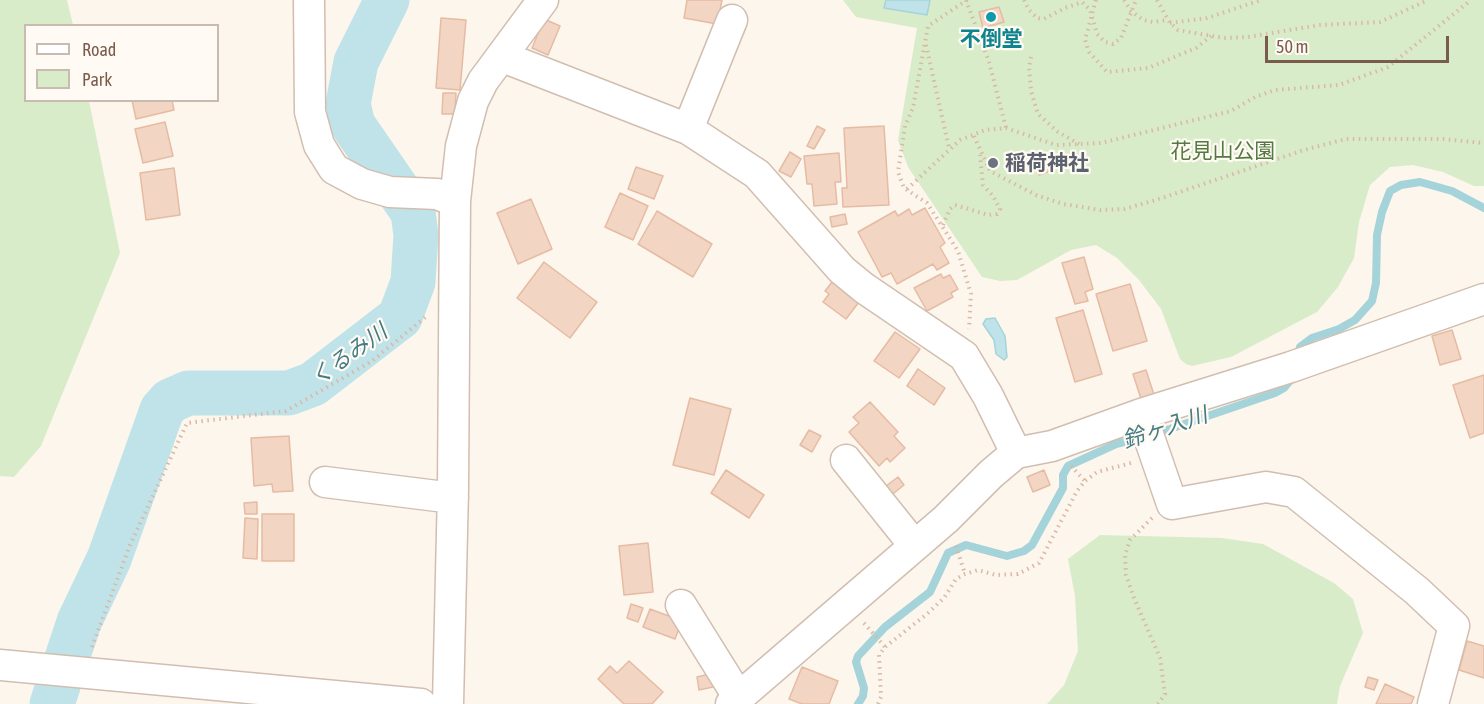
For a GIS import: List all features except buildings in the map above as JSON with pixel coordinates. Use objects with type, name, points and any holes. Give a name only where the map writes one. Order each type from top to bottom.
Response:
[{"type":"street","points":[[309,0],[310,112],[319,145],[334,169],[362,184],[390,192],[446,198]]},
{"type":"street","points":[[448,704],[453,498],[454,294],[446,198],[473,101],[483,81],[543,0]]},
{"type":"street","points":[[688,129],[732,20]]},
{"type":"street","points":[[503,57],[688,129],[757,174],[842,270],[864,288],[964,356],[984,388],[1016,453]]},
{"type":"street","points":[[681,605],[735,701],[1016,453],[1052,446],[1142,414],[1291,367],[1484,299]]},
{"type":"street","points":[[1142,414],[1154,456],[1172,504],[1266,487],[1294,492],[1417,591],[1454,626],[1433,704]]},
{"type":"street","points":[[846,460],[877,495],[914,545]]},
{"type":"street","points":[[325,482],[453,498]]},
{"type":"street","points":[[0,665],[51,672],[421,704]]},
{"type":"path","points":[[964,356],[971,314],[971,294],[966,270],[943,226],[927,203],[907,189],[897,172],[904,126],[913,108],[928,26],[966,0],[989,62],[1006,128]]},
{"type":"path","points":[[1024,0],[1029,10],[1044,19],[1082,2],[1090,10],[1097,34],[1105,42],[1113,44],[1120,38],[1136,0]]},
{"type":"path","points":[[1096,0],[1085,40],[1089,52],[1107,72],[1148,68],[1196,48],[1211,35]]},
{"type":"path","points":[[1124,0],[1131,11],[1143,20],[1153,22],[1207,18],[1261,0]]},
{"type":"path","points":[[1156,0],[1169,22],[1178,30],[1248,37],[1320,25],[1380,22],[1428,0]]},
{"type":"path","points":[[907,189],[949,148],[960,140],[985,130],[1006,128],[1056,145],[1101,143],[1231,111],[1255,97],[1275,90],[1339,85],[1388,67],[1471,0]]},
{"type":"path","points":[[925,41],[949,148]]},
{"type":"path","points":[[1031,57],[1029,67],[1031,92],[1038,114],[1058,132],[1080,144]]},
{"type":"path","points":[[974,136],[980,154],[990,171],[1036,195],[1063,204],[1100,210],[1124,209],[1156,200],[1304,150],[1346,139],[1443,139],[1484,143]]},
{"type":"path","points":[[943,226],[950,208],[955,205],[988,215],[997,214],[1000,209],[993,196],[982,185],[980,154]]},
{"type":"path","points":[[82,674],[130,545],[187,423],[286,411],[372,361],[454,294]]},
{"type":"path","points":[[878,704],[881,697],[879,656],[885,647],[944,598],[956,579],[978,570],[996,575],[1018,574],[1039,563],[1077,491],[1085,481],[1097,472],[1154,456]]},
{"type":"path","points":[[1075,470],[1085,481]]},
{"type":"path","points":[[1158,704],[1165,694],[1160,658],[1126,575],[1125,555],[1130,540],[1143,524],[1172,504]]},
{"type":"path","points":[[955,545],[965,574]]},
{"type":"path","points":[[871,631],[885,647]]},
{"type":"green space","points":[[0,0],[67,0],[73,24],[24,24],[24,102],[89,102],[120,253],[41,446],[14,477],[0,476]]},
{"type":"green space","name":"花見山公園","points":[[843,0],[1484,0],[1484,186],[1474,186],[1443,172],[1413,165],[1390,167],[1370,185],[1359,222],[1354,258],[1338,287],[1317,312],[1231,357],[1192,366],[1180,359],[1161,309],[1139,280],[1117,258],[1096,245],[1071,250],[1017,280],[1000,281],[982,277],[908,167],[898,140],[917,28],[856,17]]},
{"type":"green space","points":[[1100,535],[1222,538],[1263,544],[1334,583],[1353,599],[1363,633],[1340,686],[1337,704],[1047,704],[1064,685],[1078,651],[1075,596],[1068,559]]},
{"type":"water","points":[[886,0],[930,0],[927,15],[884,8]]},
{"type":"water","points":[[995,318],[1005,336],[1007,357],[1004,360],[996,354],[994,340],[983,324],[986,319]]},
{"type":"waterway","name":"くるみ川","points":[[52,704],[79,622],[109,559],[162,410],[170,401],[188,393],[289,393],[313,384],[400,317],[413,282],[416,235],[413,212],[353,125],[348,104],[356,62],[387,0]]},
{"type":"waterway","name":"鈴ヶ入川","points":[[1297,358],[1300,347],[1312,338],[1339,329],[1355,320],[1372,301],[1376,283],[1377,235],[1390,191],[1401,185],[1420,182],[1452,191],[1484,208]]},
{"type":"waterway","name":"鈴ヶ入川","points":[[1155,434],[1275,393],[1284,388],[1294,376]]},
{"type":"waterway","name":"鈴ヶ入川","points":[[858,704],[863,696],[864,688],[856,662],[858,656],[885,627],[930,592],[948,553],[966,545],[1007,556],[1024,551],[1032,545],[1063,488],[1063,475],[1068,466],[1116,444],[1144,437]]},
{"type":"place","name":"不倒堂","points":[[991,17]]},
{"type":"place","name":"稲荷神社","points":[[993,163]]}]
